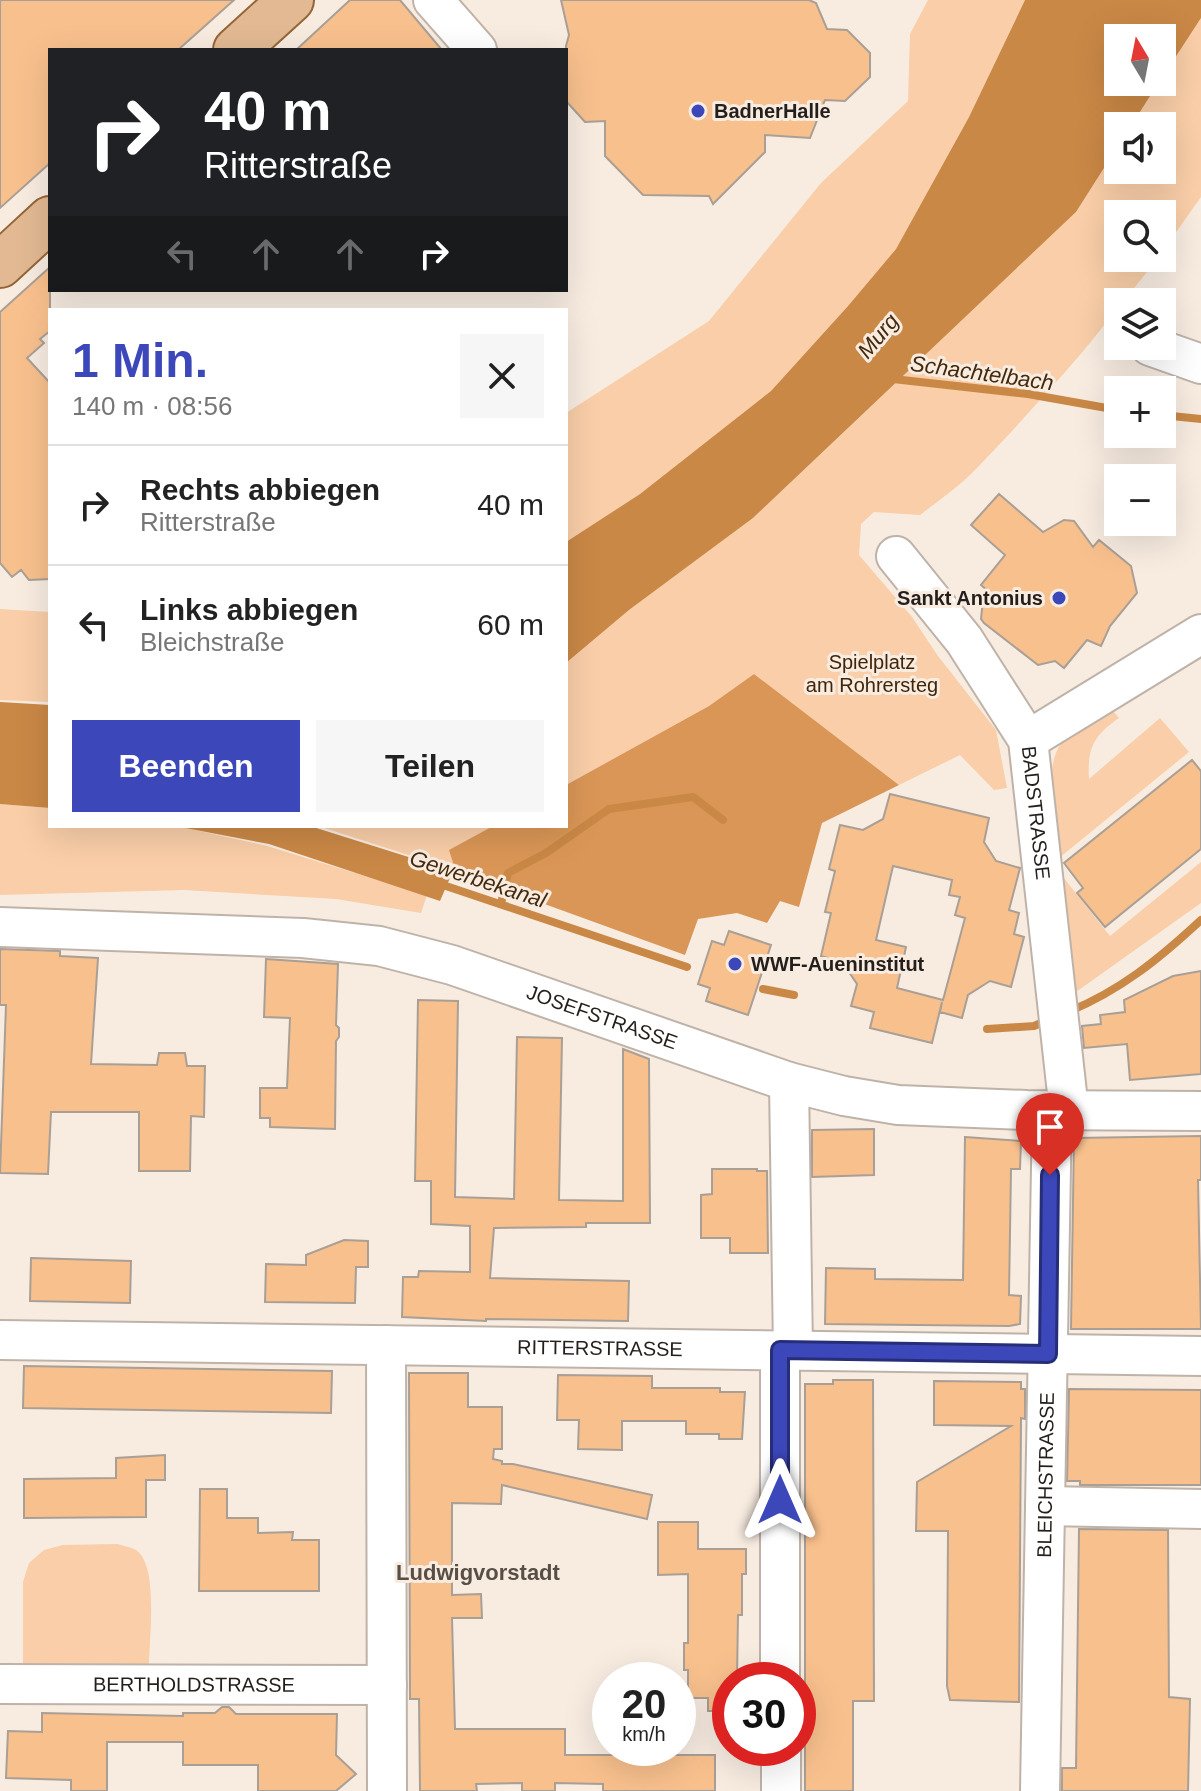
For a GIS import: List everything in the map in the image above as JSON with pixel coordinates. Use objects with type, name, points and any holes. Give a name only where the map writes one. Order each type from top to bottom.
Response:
[{"type":"main road","points":[[238,48],[291,0]]},
{"type":"main road","points":[[0,264],[48,221]]},
{"type":"street","points":[[433,0],[475,48]]},
{"type":"street","points":[[1176,355],[1201,364]]},
{"type":"street","name":"BADSTRASSE","points":[[896,556],[964,640],[1028,740],[1060,1037],[1060,1111]]},
{"type":"street","points":[[1028,740],[1201,634]]},
{"type":"street","name":"JOSEFSTRASSE","points":[[0,927],[303,938],[379,946],[452,965],[789,1082],[898,1105],[1060,1111],[1201,1111]]},
{"type":"street","points":[[780,1662],[789,1082]]},
{"type":"street","name":"BLEICHSTRASSE","points":[[1040,1791],[1048,1354],[1060,1111]]},
{"type":"street","name":"RITTERSTRASSE","points":[[0,1340],[1201,1356]]},
{"type":"street","points":[[386,1345],[387,1791]]},
{"type":"street","points":[[1045,1506],[1201,1509]]},
{"type":"street","name":"BERTHOLDSTRASSE","points":[[0,1684],[387,1685]]},
{"type":"street","points":[[781,1766],[781,1791]]},
{"type":"green space","points":[[928,0],[1025,0],[969,117],[896,249],[848,306],[771,391],[640,494],[568,541],[568,412],[709,321],[821,183],[908,101],[910,34]]},
{"type":"green space","name":"Spielplatz am Rohrersteg","points":[[1201,18],[1201,197],[1176,232],[1176,200],[1104,200],[1104,272],[1147,272],[1134,288],[1104,288],[1104,325],[1028,414],[967,478],[920,515],[874,512],[861,524],[859,555],[912,617],[938,656],[996,730],[1007,788],[994,790],[960,755],[899,785],[754,674],[709,706],[568,784],[568,661],[629,610],[753,518],[1076,212],[1104,168],[1104,184],[1176,184],[1176,112],[1140,112],[1150,96],[1176,96],[1176,56]]},
{"type":"green space","points":[[0,609],[48,612],[48,702],[0,700]]},
{"type":"green space","points":[[1109,706],[1119,718],[1103,730],[1094,743],[1089,759],[1089,779],[1160,718],[1189,752],[1059,858],[1052,811],[1053,762],[1058,748],[1071,731]]},
{"type":"green space","points":[[0,804],[48,808],[48,828],[186,828],[267,846],[427,895],[421,913],[336,899],[184,890],[0,895]]},
{"type":"green space","points":[[324,828],[489,828],[450,850],[455,870]]},
{"type":"green space","points":[[1201,862],[1201,903],[1076,992],[1063,877],[1110,936]]},
{"type":"green space","points":[[118,1544],[136,1550],[148,1571],[151,1604],[149,1665],[23,1664],[23,1582],[29,1563],[44,1550],[63,1545]]},
{"type":"shaded area","points":[[754,674],[899,785],[822,823],[799,907],[780,901],[767,923],[737,913],[698,919],[685,955],[456,872],[449,850],[489,828],[568,828],[568,784],[709,706]]},
{"type":"water","name":"Murg","points":[[1025,0],[1201,0],[1201,18],[1176,56],[1176,24],[1104,24],[1104,96],[1150,96],[1140,112],[1104,112],[1104,168],[1076,212],[753,518],[629,610],[568,661],[568,541],[640,494],[771,391],[896,249],[969,117]]},
{"type":"water","points":[[0,702],[48,705],[48,808],[0,804]]},
{"type":"water","points":[[185,828],[316,828],[453,871],[440,901],[269,844]]},
{"type":"building","points":[[0,0],[234,0],[180,48],[48,48],[48,165],[0,208]]},
{"type":"building","points":[[350,0],[400,0],[440,48],[298,48]]},
{"type":"building","name":"BadnerHalle","points":[[561,0],[809,0],[816,3],[827,29],[847,30],[870,53],[870,77],[845,101],[825,100],[810,138],[765,135],[765,152],[713,204],[709,196],[643,195],[605,156],[605,121],[585,122],[568,103],[566,46],[569,35]]},
{"type":"building","points":[[48,269],[48,333],[40,339],[44,343],[27,358],[48,381],[48,579],[29,580],[21,570],[12,577],[0,563],[0,312]]},
{"type":"building","name":"Sankt Antonius","points":[[999,494],[1043,532],[1064,520],[1074,521],[1093,547],[1099,540],[1131,566],[1137,593],[1110,626],[1101,646],[1087,640],[1064,668],[1055,661],[1038,665],[981,619],[983,600],[989,592],[981,585],[1005,555],[971,525]]},
{"type":"building","points":[[1192,760],[1201,771],[1201,849],[1105,927],[1077,893],[1083,888],[1064,863]]},
{"type":"building","points":[[890,794],[989,818],[984,842],[996,861],[1020,868],[1009,910],[1019,913],[1014,934],[1024,937],[1011,987],[990,981],[968,995],[962,1018],[940,1012],[942,1002],[932,1043],[870,1028],[874,1012],[851,1006],[857,984],[842,962],[821,956],[831,913],[825,912],[835,871],[829,869],[840,825],[863,830],[883,819]],"holes":[[[893,866],[952,880],[949,895],[960,897],[955,915],[965,918],[943,1000],[897,988],[906,947],[876,940]]]},
{"type":"building","name":"WWF-Aueninstitut","points":[[729,931],[771,945],[748,1015],[706,1001],[710,988],[698,984],[712,941],[724,945]]},
{"type":"building","points":[[0,949],[60,951],[60,956],[98,958],[91,1064],[157,1065],[159,1053],[185,1053],[187,1066],[205,1066],[204,1117],[191,1116],[190,1171],[139,1171],[139,1112],[51,1112],[48,1174],[0,1173],[6,1005],[0,1005]]},
{"type":"building","points":[[266,959],[338,964],[335,1129],[270,1127],[270,1118],[260,1118],[260,1088],[287,1088],[290,1018],[264,1017]]},
{"type":"building","points":[[1201,971],[1201,1074],[1130,1080],[1127,1044],[1084,1048],[1082,1026],[1101,1024],[1100,1015],[1125,1012],[1124,1000],[1173,976]]},
{"type":"building","points":[[418,1000],[458,1001],[455,1197],[514,1199],[517,1037],[562,1038],[559,1200],[623,1201],[623,1049],[649,1059],[650,1223],[494,1228],[490,1278],[629,1281],[628,1321],[486,1321],[402,1317],[403,1277],[418,1277],[419,1271],[470,1272],[470,1226],[431,1224],[431,1181],[415,1181]]},
{"type":"building","points":[[874,1129],[874,1175],[812,1177],[812,1130]]},
{"type":"building","points":[[1201,1136],[1201,1180],[1198,1180],[1201,1329],[1071,1329],[1074,1138]]},
{"type":"building","points":[[965,1137],[1021,1141],[1020,1169],[1011,1169],[1009,1295],[1021,1296],[1020,1324],[825,1324],[826,1268],[875,1269],[875,1279],[963,1280]]},
{"type":"building","points":[[712,1169],[767,1171],[768,1253],[730,1253],[730,1238],[701,1238],[701,1195],[712,1194]]},
{"type":"building","points":[[344,1240],[368,1241],[368,1267],[356,1267],[355,1303],[265,1302],[266,1264],[306,1265],[306,1255]]},
{"type":"building","points":[[31,1258],[131,1261],[130,1303],[30,1301]]},
{"type":"building","points":[[24,1366],[332,1371],[331,1413],[23,1408]]},
{"type":"building","points":[[409,1373],[468,1373],[468,1407],[502,1407],[502,1449],[494,1449],[493,1459],[502,1461],[502,1464],[652,1495],[647,1519],[502,1485],[501,1504],[452,1503],[452,1595],[481,1594],[482,1618],[452,1618],[455,1729],[565,1729],[565,1755],[592,1755],[592,1766],[696,1766],[696,1755],[712,1755],[715,1791],[603,1791],[603,1784],[555,1783],[555,1791],[522,1791],[522,1783],[476,1784],[477,1791],[420,1791],[419,1699],[410,1699]]},
{"type":"building","points":[[558,1375],[652,1376],[652,1388],[720,1388],[720,1392],[745,1392],[742,1439],[719,1439],[719,1434],[686,1434],[686,1421],[622,1421],[622,1450],[578,1449],[579,1420],[557,1420]]},
{"type":"building","points":[[833,1380],[873,1380],[874,1701],[853,1701],[853,1791],[805,1791],[805,1766],[816,1766],[816,1662],[805,1662],[805,1384],[833,1384]]},
{"type":"building","points":[[934,1381],[1021,1382],[1021,1389],[1025,1389],[1025,1419],[1021,1418],[1019,1702],[950,1700],[947,1686],[948,1531],[916,1531],[917,1482],[1011,1426],[934,1425]]},
{"type":"building","points":[[1069,1389],[1201,1390],[1201,1485],[1080,1485],[1080,1481],[1067,1481]]},
{"type":"building","points":[[165,1455],[165,1480],[146,1480],[146,1517],[24,1518],[24,1479],[116,1478],[116,1458]]},
{"type":"building","points":[[200,1489],[227,1489],[227,1518],[258,1518],[258,1533],[293,1532],[292,1540],[319,1540],[319,1591],[199,1591]]},
{"type":"building","points":[[658,1522],[698,1522],[698,1549],[746,1549],[746,1574],[742,1574],[742,1615],[738,1615],[737,1662],[712,1662],[712,1711],[708,1711],[708,1698],[696,1698],[696,1662],[684,1662],[684,1643],[688,1643],[688,1574],[658,1575]]},
{"type":"building","points":[[1079,1529],[1168,1530],[1169,1697],[1190,1699],[1188,1791],[1062,1791],[1062,1768],[1076,1768]]},
{"type":"building","points":[[222,1707],[229,1707],[236,1714],[337,1714],[336,1755],[356,1774],[336,1791],[258,1791],[258,1765],[183,1765],[183,1742],[107,1742],[107,1791],[71,1791],[71,1780],[6,1778],[8,1731],[42,1732],[42,1713],[183,1716],[183,1713],[215,1713]]},
{"type":"waterway","name":"Schachtelbach","points":[[893,379],[1028,394],[1104,408]]},
{"type":"waterway","name":"Schachtelbach","points":[[1176,416],[1201,419]]},
{"type":"waterway","points":[[501,904],[508,873],[546,853],[609,809],[693,797],[723,820]]},
{"type":"waterway","name":"Gewerbekanal","points":[[437,883],[687,967]]},
{"type":"waterway","name":"Gewerbekanal","points":[[1068,1012],[1105,994],[1139,972],[1201,920]]},
{"type":"waterway","name":"Gewerbekanal","points":[[763,989],[794,995]]},
{"type":"waterway","name":"Gewerbekanal","points":[[987,1029],[1034,1026],[1048,1020]]},
{"type":"place","name":"BadnerHalle","points":[[698,111]]},
{"type":"place","name":"Sankt Antonius","points":[[1059,598]]},
{"type":"place","name":"WWF-Aueninstitut","points":[[735,964]]},
{"type":"district","name":"Ludwigvorstadt","points":[[478,1572]]},
{"type":"route","points":[[780,1500],[780,1350],[1048,1354],[1050,1175]]}]
